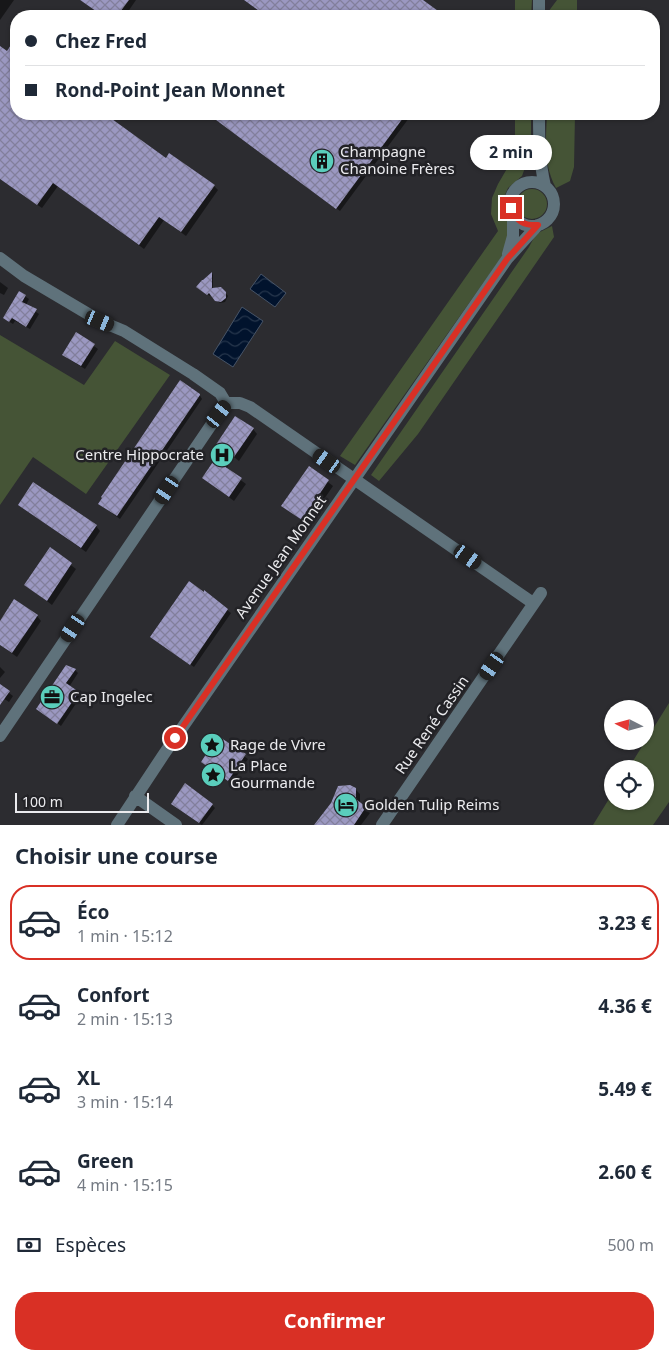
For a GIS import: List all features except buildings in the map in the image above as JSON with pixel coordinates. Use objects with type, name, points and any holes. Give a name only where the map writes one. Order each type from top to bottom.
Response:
[{"type":"street","points":[[539,120],[538,149],[545,186]]},
{"type":"street","points":[[523,184],[532,167],[538,149]]},
{"type":"street","points":[[530,182],[538,182],[545,186],[550,191],[554,204],[550,217],[538,225],[524,224],[513,215],[511,208],[512,194],[523,184],[530,182]]},
{"type":"street","name":"Avenue Jean Monnet","points":[[507,259],[514,236],[513,215]]},
{"type":"street","name":"Avenue Jean Monnet","points":[[117,825],[507,259],[538,225]]},
{"type":"street","points":[[0,258],[33,281],[100,321],[124,330],[193,374],[220,393],[226,404]]},
{"type":"street","points":[[226,404],[240,403],[250,407],[533,603]]},
{"type":"street","points":[[0,736],[226,404]]},
{"type":"street","name":"Rue René Cassin","points":[[382,825],[541,593]]},
{"type":"street","points":[[136,796],[176,825]]},
{"type":"green space","points":[[515,0],[532,0],[531,10],[515,10]]},
{"type":"green space","points":[[557,0],[577,0],[577,10],[550,10]]},
{"type":"green space","points":[[515,120],[531,120],[531,151],[522,176],[508,188],[503,199],[509,225],[505,252],[355,465],[340,456],[498,231],[491,214],[492,198],[515,155]]},
{"type":"green space","points":[[547,120],[575,120],[574,167],[570,181],[556,188],[547,161]]},
{"type":"green space","points":[[532,189],[543,193],[547,204],[543,215],[532,219],[521,215],[517,204],[521,193]]},
{"type":"green space","points":[[552,226],[554,237],[418,434],[379,481],[371,475],[529,247],[536,234]]},
{"type":"green space","points":[[0,335],[84,385],[115,341],[170,375],[86,494],[33,457],[0,505]]},
{"type":"green space","points":[[669,703],[669,802],[653,825],[593,825],[604,807],[604,810],[654,810],[654,760],[634,760],[640,750],[654,750],[654,727]]},
{"type":"water","points":[[261,274],[286,293],[275,307],[250,289]]},
{"type":"water","points":[[242,307],[263,321],[233,367],[213,354]]},
{"type":"place","name":"Champagne Chanoine Frères","points":[[322,161]]},
{"type":"place","name":"Centre Hippocrate","points":[[222,455]]},
{"type":"place","name":"Cap Ingelec","points":[[52,697]]},
{"type":"place","name":"Rage de Vivre","points":[[212,745]]},
{"type":"place","name":"La Place Gourmande","points":[[213,775]]},
{"type":"place","name":"Golden Tulip Reims","points":[[346,805]]},
{"type":"route","points":[[175,738],[507,259],[522,240],[538,225],[531,226],[518,221],[513,215],[511,208]]}]
